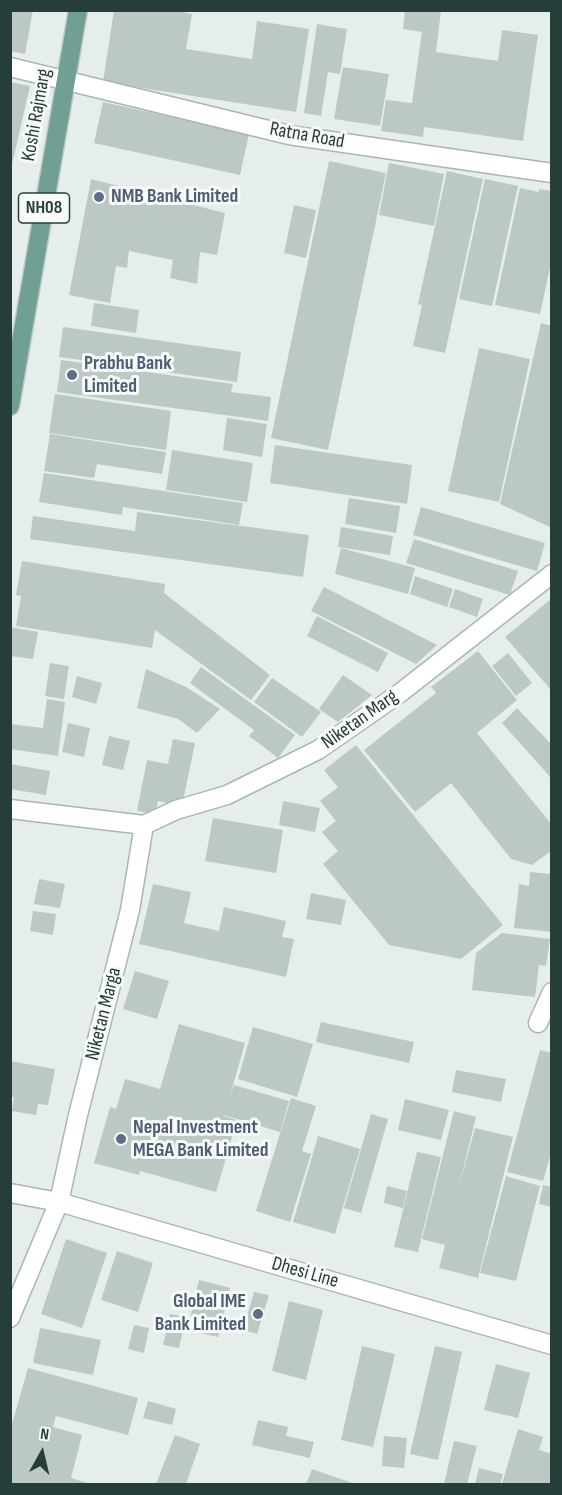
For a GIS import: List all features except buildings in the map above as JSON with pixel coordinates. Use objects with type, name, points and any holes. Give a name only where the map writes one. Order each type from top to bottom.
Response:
[{"type":"main road","name":"Koshi Rajmarg","points":[[10,405],[78,10]]},
{"type":"street","name":"Ratna Road","points":[[10,67],[289,135],[552,173]]},
{"type":"street","name":"Niketan Marg","points":[[144,825],[176,810],[227,795],[318,750],[400,693],[552,574]]},
{"type":"street","points":[[10,809],[144,825]]},
{"type":"street","name":"Niketan Marga","points":[[10,1318],[59,1202],[78,1115],[130,910],[144,825]]},
{"type":"street","points":[[538,1023],[552,992]]},
{"type":"street","name":"Dhesi Line","points":[[10,1193],[59,1202],[552,1345]]},
{"type":"place","name":"NMB Bank Limited","points":[[99,197]]},
{"type":"place","name":"Prabhu Bank Limited","points":[[72,375]]},
{"type":"place","name":"Nepal Investment MEGA Bank Limited","points":[[121,1139]]},
{"type":"place","name":"Global IME Bank Limited","points":[[258,1314]]}]
